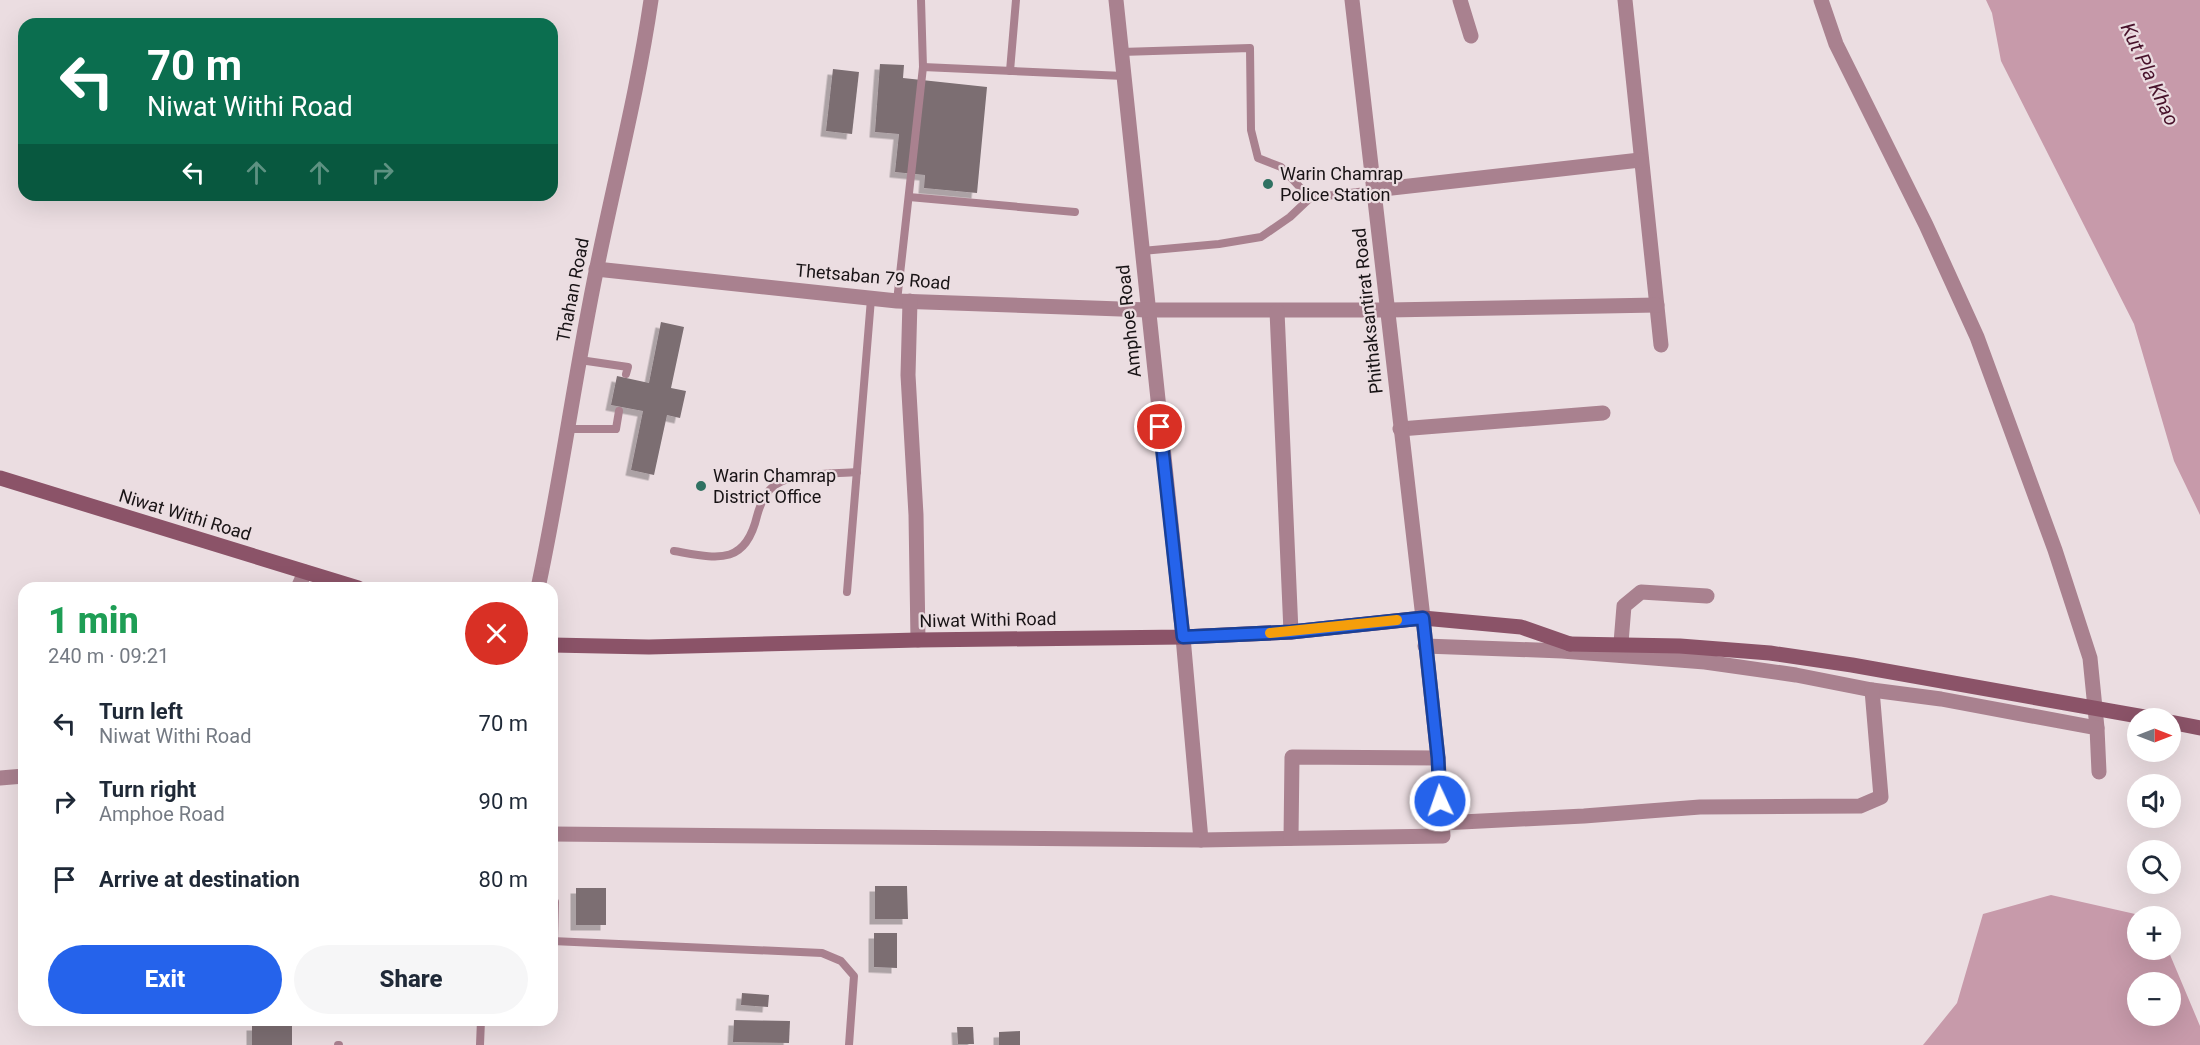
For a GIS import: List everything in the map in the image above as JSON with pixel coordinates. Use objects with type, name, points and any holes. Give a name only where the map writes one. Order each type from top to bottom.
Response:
[{"type":"main road","name":"Niwat Withi Road","points":[[0,478],[338,582]]},
{"type":"main road","name":"Niwat Withi Road","points":[[558,645],[650,647],[918,640],[1183,637],[1291,632],[1423,618],[1521,627],[1570,644],[1680,646],[1770,653],[1852,665],[2127,714]]},
{"type":"main road","points":[[2181,724],[2200,728]]},
{"type":"street","name":"Thahan Road","points":[[539,582],[558,496],[596,269],[645,44],[651,0]]},
{"type":"street","name":"Amphoe Road","points":[[1116,0],[1183,637],[1201,840]]},
{"type":"street","name":"Phithaksantirat Road","points":[[1352,0],[1423,618],[1438,758],[1442,823]]},
{"type":"street","points":[[1460,0],[1471,36]]},
{"type":"street","points":[[1625,0],[1661,345]]},
{"type":"street","points":[[1821,0],[1836,44],[1926,225],[1977,337],[2055,550],[2090,658],[2099,772]]},
{"type":"street","points":[[1374,190],[1640,160]]},
{"type":"street","name":"Thetsaban 79 Road","points":[[596,269],[903,301],[1148,310],[1388,310],[1657,305]]},
{"type":"street","points":[[903,301],[916,515],[918,640]]},
{"type":"street","points":[[1277,311],[1291,632]]},
{"type":"street","points":[[1400,429],[1602,413]]},
{"type":"street","points":[[300,582],[304,572]]},
{"type":"street","points":[[1620,655],[1624,606],[1641,592],[1707,596]]},
{"type":"street","points":[[1425,646],[1620,655],[1705,662],[1941,699],[2097,728]]},
{"type":"street","points":[[558,834],[1201,840],[1443,837],[1442,823],[1584,816],[1700,807],[1860,806],[1881,797],[1872,690]]},
{"type":"street","points":[[1291,838],[1292,757],[1438,758]]},
{"type":"street","points":[[0,778],[18,776]]},
{"type":"lane","points":[[903,301],[909,197],[923,67],[921,0]]},
{"type":"lane","points":[[1010,71],[1016,0]]},
{"type":"lane","points":[[1121,52],[1250,48],[1251,130],[1258,158],[1281,167],[1310,198]]},
{"type":"lane","points":[[923,67],[1124,76]]},
{"type":"lane","points":[[1142,251],[1219,244],[1261,237],[1310,198],[1374,190]]},
{"type":"lane","points":[[909,197],[1075,212]]},
{"type":"lane","points":[[847,592],[871,298]]},
{"type":"lane","points":[[580,360],[628,367],[626,374]]},
{"type":"lane","points":[[568,429],[616,429],[619,411]]},
{"type":"lane","points":[[674,551],[710,557],[733,554],[748,542],[764,498],[777,484],[796,477],[857,472]]},
{"type":"lane","points":[[558,941],[822,953],[841,961],[854,976],[849,1045]]},
{"type":"lane","points":[[480,1045],[481,1026]]},
{"type":"water","name":"Kut Pla Khao","points":[[1986,0],[2200,0],[2200,515],[2174,461],[2134,324],[2001,61],[1992,13]]},
{"type":"water","points":[[2051,895],[2127,912],[2127,960],[2172,960],[2177,972],[2127,972],[2127,1026],[2181,1026],[2181,981],[2200,1026],[2200,1045],[1923,1045],[1957,1003],[1983,914]]},
{"type":"building","points":[[880,64],[904,65],[903,78],[987,87],[977,193],[924,188],[925,175],[895,172],[899,134],[875,132]]},
{"type":"building","points":[[833,69],[859,72],[852,134],[826,131]]},
{"type":"building","points":[[661,322],[684,327],[671,388],[686,391],[680,418],[667,415],[654,475],[631,470],[643,411],[611,405],[617,376],[649,383]]},
{"type":"building","points":[[875,886],[907,886],[908,919],[875,919]]},
{"type":"building","points":[[576,888],[606,888],[606,925],[576,925]]},
{"type":"building","points":[[874,933],[897,933],[897,968],[874,967]]},
{"type":"building","points":[[742,993],[769,995],[768,1007],[741,1005]]},
{"type":"building","points":[[734,1020],[790,1021],[789,1043],[733,1042]]},
{"type":"building","points":[[252,1026],[292,1026],[292,1045],[252,1045]]},
{"type":"building","points":[[957,1027],[973,1027],[974,1044],[958,1044]]},
{"type":"building","points":[[1020,1031],[1020,1045],[999,1045],[999,1032]]},
{"type":"slow traffic","points":[[1270,633],[1397,620]]},
{"type":"place","name":"Warin Chamrap Police Station","points":[[1268,184]]},
{"type":"place","name":"Warin Chamrap District Office","points":[[701,486]]},
{"type":"route","points":[[1160,427],[1183,637],[1291,632],[1423,618],[1438,758],[1440,801]]}]
